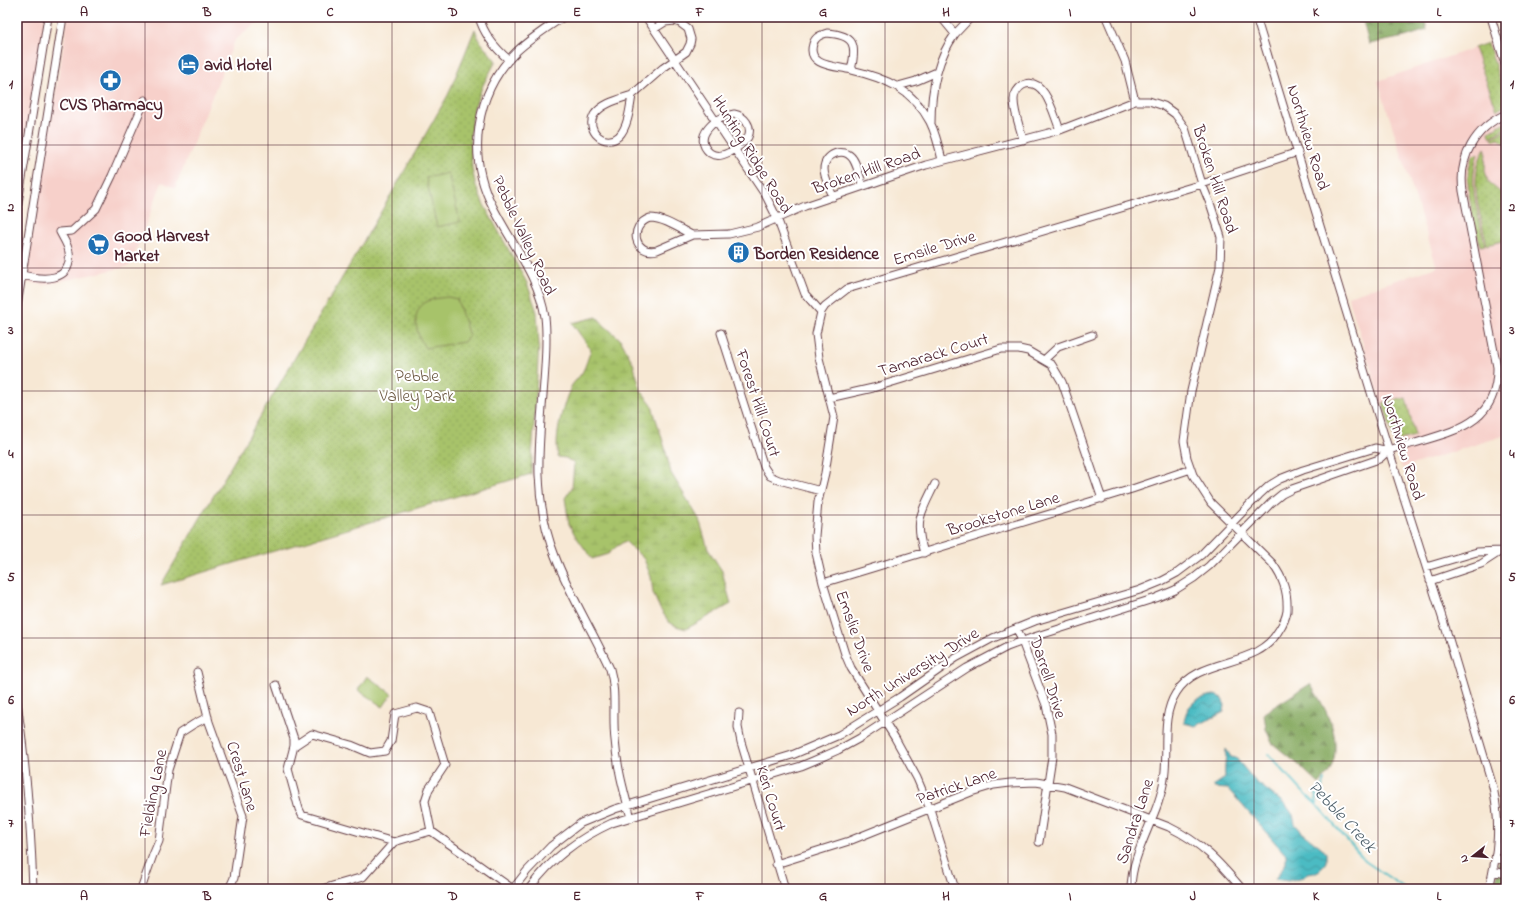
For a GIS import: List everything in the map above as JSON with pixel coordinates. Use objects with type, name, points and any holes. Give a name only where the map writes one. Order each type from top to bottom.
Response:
[{"type":"street","points":[[17,209],[48,17]]},
{"type":"street","points":[[17,306],[63,17]]},
{"type":"street","points":[[78,17],[104,17]]},
{"type":"street","points":[[479,17],[490,42],[509,60]]},
{"type":"street","name":"Pebble Valley Road","points":[[563,17],[525,44],[509,60],[494,82],[481,113],[477,145],[479,166],[487,196],[532,278],[542,302],[547,336],[539,460],[542,507],[545,523],[562,574],[610,669],[614,680],[614,738],[620,776],[631,818]]},
{"type":"street","name":"Hunting Ridge Road","points":[[646,17],[760,186],[777,218],[805,294],[821,312]]},
{"type":"street","points":[[941,17],[955,34]]},
{"type":"street","points":[[942,160],[932,126],[932,94],[937,72],[946,48],[955,34],[971,17]]},
{"type":"street","points":[[1106,17],[1125,61],[1135,101]]},
{"type":"street","name":"Northview Road","points":[[1256,17],[1494,787],[1499,819],[1496,858],[1489,889]]},
{"type":"street","points":[[1491,17],[1506,66]]},
{"type":"street","points":[[632,95],[629,113],[623,131],[611,140],[606,140],[598,136],[592,126],[595,114],[613,101],[632,95],[649,79],[689,49],[691,39],[688,29],[680,23],[675,21],[665,22],[654,29]]},
{"type":"street","points":[[851,70],[855,52],[853,44],[848,38],[827,33],[820,35],[815,40],[812,53],[819,63],[851,70],[875,75],[898,86],[916,102],[932,126]]},
{"type":"street","points":[[898,86],[916,81],[937,72]]},
{"type":"street","points":[[1023,140],[1014,103],[1014,97],[1020,87],[1028,84],[1036,85],[1042,89],[1060,130]]},
{"type":"street","points":[[22,275],[37,279],[52,278],[65,272],[69,262],[69,251],[60,232],[72,232],[96,208],[112,176],[145,100]]},
{"type":"street","name":"Broken Hill Road","points":[[692,235],[743,231],[863,186],[942,160],[1060,130],[1135,101],[1149,101],[1156,103],[1175,114],[1185,128],[1202,184],[1221,237],[1220,263],[1214,296],[1191,391],[1184,441],[1191,469],[1208,500],[1241,533]]},
{"type":"street","points":[[734,114],[742,116],[747,122],[749,131],[747,138],[734,148],[720,156],[710,153],[705,148],[703,139],[704,133],[716,121],[726,115],[734,114]]},
{"type":"street","name":"North University Drive","points":[[529,889],[556,858],[572,845],[594,831],[612,823],[800,766],[838,750],[885,722],[967,668],[1007,647],[1156,598],[1175,590],[1209,566],[1271,503],[1282,494],[1318,479],[1379,460],[1389,451],[1466,426],[1480,414],[1493,396],[1497,380],[1497,359],[1463,191],[1462,178],[1466,154],[1474,139],[1485,127],[1494,120],[1506,114]]},
{"type":"street","name":"Emsile Drive","points":[[821,312],[847,289],[1202,184],[1298,152]]},
{"type":"street","points":[[833,197],[824,169],[825,162],[829,157],[835,154],[844,153],[853,160],[863,186]]},
{"type":"street","points":[[653,218],[670,224],[692,235],[657,250],[651,251],[641,246],[636,235],[638,227],[642,222],[653,218]]},
{"type":"street","points":[[821,312],[816,334],[834,417],[821,491]]},
{"type":"street","name":"Forest Hill Court","points":[[721,333],[764,467],[770,476],[779,480],[821,491]]},
{"type":"street","points":[[1044,360],[1058,347],[1092,335]]},
{"type":"street","name":"Tamarack Court","points":[[829,398],[873,388],[1001,349],[1019,349],[1028,351],[1052,365],[1062,382],[1102,498]]},
{"type":"street","name":"North University Drive","points":[[431,832],[513,889],[540,856],[566,833],[581,823],[627,805],[792,755],[820,744],[878,711],[956,658],[994,638],[1017,628],[1065,612],[1151,586],[1177,573],[1190,564],[1270,485],[1291,474],[1375,448],[1389,451]]},
{"type":"street","points":[[1315,466],[1318,479]]},
{"type":"street","name":"Brookstone Lane","points":[[823,583],[1161,480],[1191,469]]},
{"type":"street","points":[[924,553],[919,535],[919,520],[922,510],[935,484]]},
{"type":"street","name":"Emslie Drive","points":[[821,491],[815,536],[816,553],[823,583],[845,654],[851,668],[902,750],[917,778],[930,809],[955,889]]},
{"type":"street","name":"Sandra Lane","points":[[1131,889],[1133,871],[1156,809],[1164,779],[1167,760],[1167,717],[1169,705],[1175,693],[1183,682],[1191,676],[1250,655],[1264,648],[1277,634],[1286,614],[1287,595],[1280,574],[1272,563],[1241,533]]},
{"type":"street","points":[[1426,567],[1477,552],[1503,550]]},
{"type":"street","points":[[1430,581],[1481,564],[1503,550]]},
{"type":"street","points":[[1190,564],[1199,574]]},
{"type":"street","points":[[1065,612],[1069,626]]},
{"type":"street","name":"Darrell Drive","points":[[1017,628],[1046,705],[1050,725],[1052,757],[1039,842]]},
{"type":"street","name":"Crest Lane","points":[[197,672],[208,717],[243,816],[234,878],[229,889]]},
{"type":"street","points":[[276,686],[294,739],[294,746],[288,769],[302,815],[394,842],[431,832],[425,801],[445,765],[428,712],[417,708],[395,714],[391,741],[385,751],[370,753],[351,745],[312,734],[294,746]]},
{"type":"street","points":[[17,702],[30,836],[33,889]]},
{"type":"street","name":"Keri Court","points":[[739,714],[739,734],[776,864],[785,889]]},
{"type":"street","name":"Fielding Lane","points":[[140,889],[153,855],[160,842],[168,770],[180,733],[208,717]]},
{"type":"street","name":"Patrick Lane","points":[[776,864],[849,841],[972,792],[994,785],[1021,782],[1047,783],[1073,790],[1182,833],[1197,843],[1220,863],[1242,889]]},
{"type":"street","points":[[322,889],[363,877],[394,842]]},
{"type":"street","points":[[1496,858],[1506,861]]},
{"type":"street","points":[[1493,871],[1506,874]]},
{"type":"shaded area","points":[[17,17],[45,17],[17,185]]},
{"type":"shaded area","points":[[68,17],[265,17],[235,40],[175,188],[162,182],[130,266],[44,285],[25,282]]},
{"type":"shaded area","points":[[1506,37],[1506,435],[1402,468],[1348,296],[1437,267],[1378,81]]},
{"type":"green space","points":[[1362,17],[1424,17],[1427,30],[1405,37],[1369,44]]},
{"type":"green space","name":"Pebble Valley Park","points":[[475,29],[479,40],[496,61],[483,85],[474,108],[470,136],[472,169],[476,186],[483,203],[527,283],[537,312],[539,344],[531,474],[161,585],[385,205],[448,95]]},
{"type":"green space","points":[[1488,43],[1506,99],[1506,106],[1497,110],[1474,48]]},
{"type":"green space","points":[[1503,123],[1506,124],[1506,127],[1491,137],[1489,133],[1490,131]]},
{"type":"green space","points":[[1506,129],[1504,136],[1506,137],[1506,144],[1498,138],[1494,140],[1492,138]]},
{"type":"green space","points":[[1485,148],[1485,170],[1488,182],[1506,197],[1506,240],[1487,245],[1479,208],[1476,184],[1480,160]]},
{"type":"green space","points":[[1478,154],[1475,165],[1474,188],[1477,211],[1485,245],[1480,246],[1468,188],[1470,165],[1473,155]]},
{"type":"green space","points":[[448,173],[460,222],[437,227],[426,178]]},
{"type":"green space","points":[[448,297],[457,299],[469,336],[464,342],[425,348],[417,330],[416,318],[418,312],[421,306],[426,302],[437,298]]},
{"type":"green space","points":[[597,317],[620,339],[633,363],[641,391],[651,403],[671,473],[699,519],[708,549],[722,571],[731,604],[686,629],[669,622],[660,609],[653,593],[651,577],[644,559],[625,541],[608,554],[592,559],[569,524],[565,498],[572,488],[574,464],[566,458],[558,457],[558,430],[569,392],[572,385],[582,373],[591,350],[572,323]]},
{"type":"green space","points":[[1406,398],[1415,436],[1396,441],[1394,439],[1383,403]]},
{"type":"green space","points":[[367,676],[392,694],[383,707],[358,690]]},
{"type":"green space","points":[[1310,684],[1328,715],[1335,737],[1333,760],[1328,774],[1319,784],[1272,743],[1266,729],[1264,713]]},
{"type":"green space","points":[[1506,824],[1506,889],[1494,889]]},
{"type":"water","points":[[1214,695],[1221,697],[1225,705],[1224,712],[1196,726],[1184,723],[1187,711],[1193,703],[1202,698]]},
{"type":"water","points":[[1226,749],[1231,757],[1236,758],[1255,781],[1286,805],[1293,815],[1295,824],[1326,853],[1326,862],[1320,870],[1288,881],[1275,879],[1286,863],[1286,855],[1228,789],[1215,788],[1213,786],[1225,778]]},
{"type":"waterway","name":"Pebble Creek","points":[[1268,754],[1317,805],[1365,861],[1406,889]]},
{"type":"waterway","points":[[1317,804],[1316,799],[1318,798],[1316,794],[1320,793],[1325,780]]},
{"type":"place","name":"avid Hotel","points":[[188,64]]},
{"type":"place","name":"CVS Pharmacy","points":[[111,80]]},
{"type":"place","name":"Good Harvest Market","points":[[98,245]]},
{"type":"place","name":"Borden Residence","points":[[738,253]]}]
